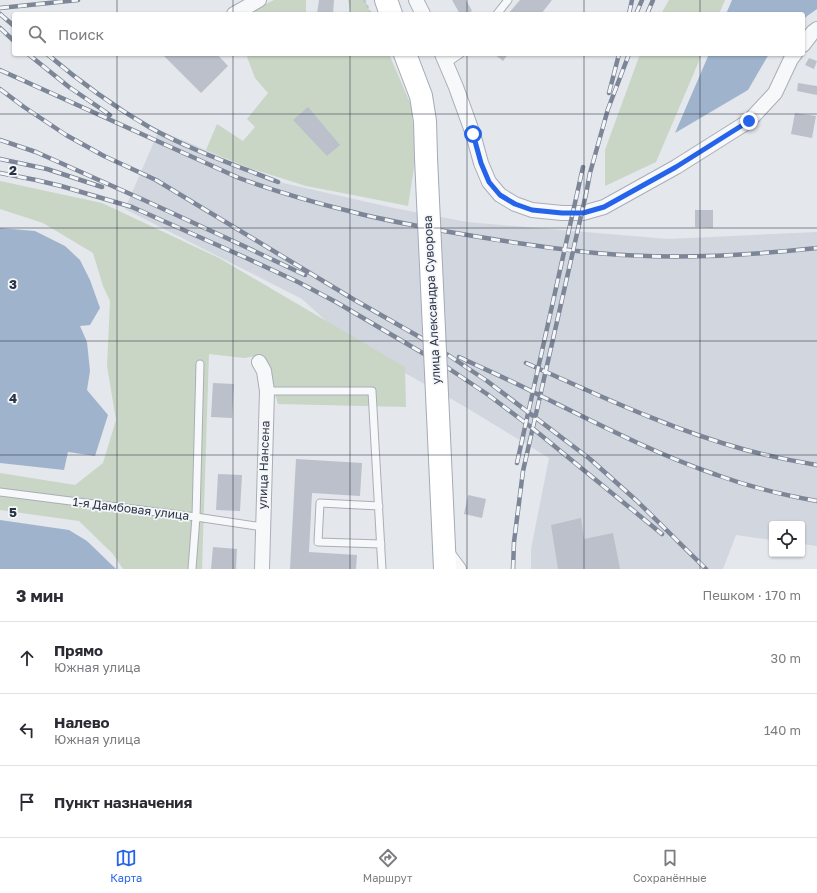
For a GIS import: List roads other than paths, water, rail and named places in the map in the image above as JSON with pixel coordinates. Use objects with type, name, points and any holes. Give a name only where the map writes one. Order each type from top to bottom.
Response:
[{"type":"main road","points":[[386,0],[390,12]]},
{"type":"main road","name":"улица Александра Суворова","points":[[407,56],[421,96],[425,121],[445,559]]},
{"type":"street","points":[[238,12],[259,0]]},
{"type":"street","points":[[416,0],[422,12]]},
{"type":"street","points":[[805,43],[817,29]]},
{"type":"street","points":[[445,58],[459,93],[481,163],[489,182],[500,195],[515,204],[532,210],[562,213],[583,213],[604,207],[676,167],[749,121],[775,93],[791,59],[794,56]]},
{"type":"street","name":"улица Нансена","points":[[259,362],[264,371],[267,391],[262,569]]},
{"type":"street","name":"улица Александра Суворова","points":[[445,559],[459,569]]},
{"type":"lane","points":[[499,12],[508,0]]},
{"type":"lane","points":[[192,569],[196,517],[200,364]]},
{"type":"lane","points":[[267,391],[372,391],[382,569]]},
{"type":"lane","name":"1-я Дамбовая улица","points":[[0,492],[263,527]]},
{"type":"lane","points":[[379,506],[320,503],[318,542],[381,544]]},
{"type":"water","points":[[732,0],[817,0],[817,9],[805,18],[805,12],[727,12]]},
{"type":"water","points":[[708,56],[768,56],[748,90],[675,133]]},
{"type":"water","points":[[0,228],[35,231],[65,246],[80,260],[90,280],[100,308],[90,325],[80,326],[87,342],[90,371],[87,390],[108,415],[95,456],[68,452],[64,470],[0,463]]},
{"type":"water","points":[[0,520],[69,530],[87,541],[116,569],[0,569]]},
{"type":"railway","points":[[0,8],[78,0]]},
{"type":"railway","points":[[629,12],[632,0]]},
{"type":"railway","points":[[637,12],[642,0]]},
{"type":"railway","points":[[648,12],[653,0]]},
{"type":"railway","points":[[0,14],[12,24]]},
{"type":"railway","points":[[0,28],[12,39]]},
{"type":"railway","points":[[30,56],[69,87],[110,115]]},
{"type":"railway","points":[[49,56],[96,93],[149,127],[196,150],[278,182]]},
{"type":"railway","points":[[609,93],[618,56]]},
{"type":"railway","points":[[513,569],[514,542],[523,471],[590,173],[608,109],[628,56]]},
{"type":"railway","points":[[0,70],[239,178],[307,200],[382,219],[517,243],[576,251],[624,255],[679,257],[735,255],[817,248]]},
{"type":"railway","points":[[0,89],[66,135],[104,156],[156,180],[353,299],[430,343],[487,381],[590,459],[637,501],[706,569]]},
{"type":"railway","points":[[0,140],[36,152],[305,275]]},
{"type":"railway","points":[[0,159],[47,169],[102,187]]},
{"type":"railway","points":[[517,463],[583,167]]},
{"type":"railway","points":[[0,173],[61,186],[132,207],[298,282],[336,302],[448,368],[487,394],[531,427],[662,534]]},
{"type":"railway","points":[[459,357],[625,437],[694,467],[742,483],[817,501]]},
{"type":"railway","points":[[526,363],[634,411],[717,442],[746,450],[817,465]]}]
